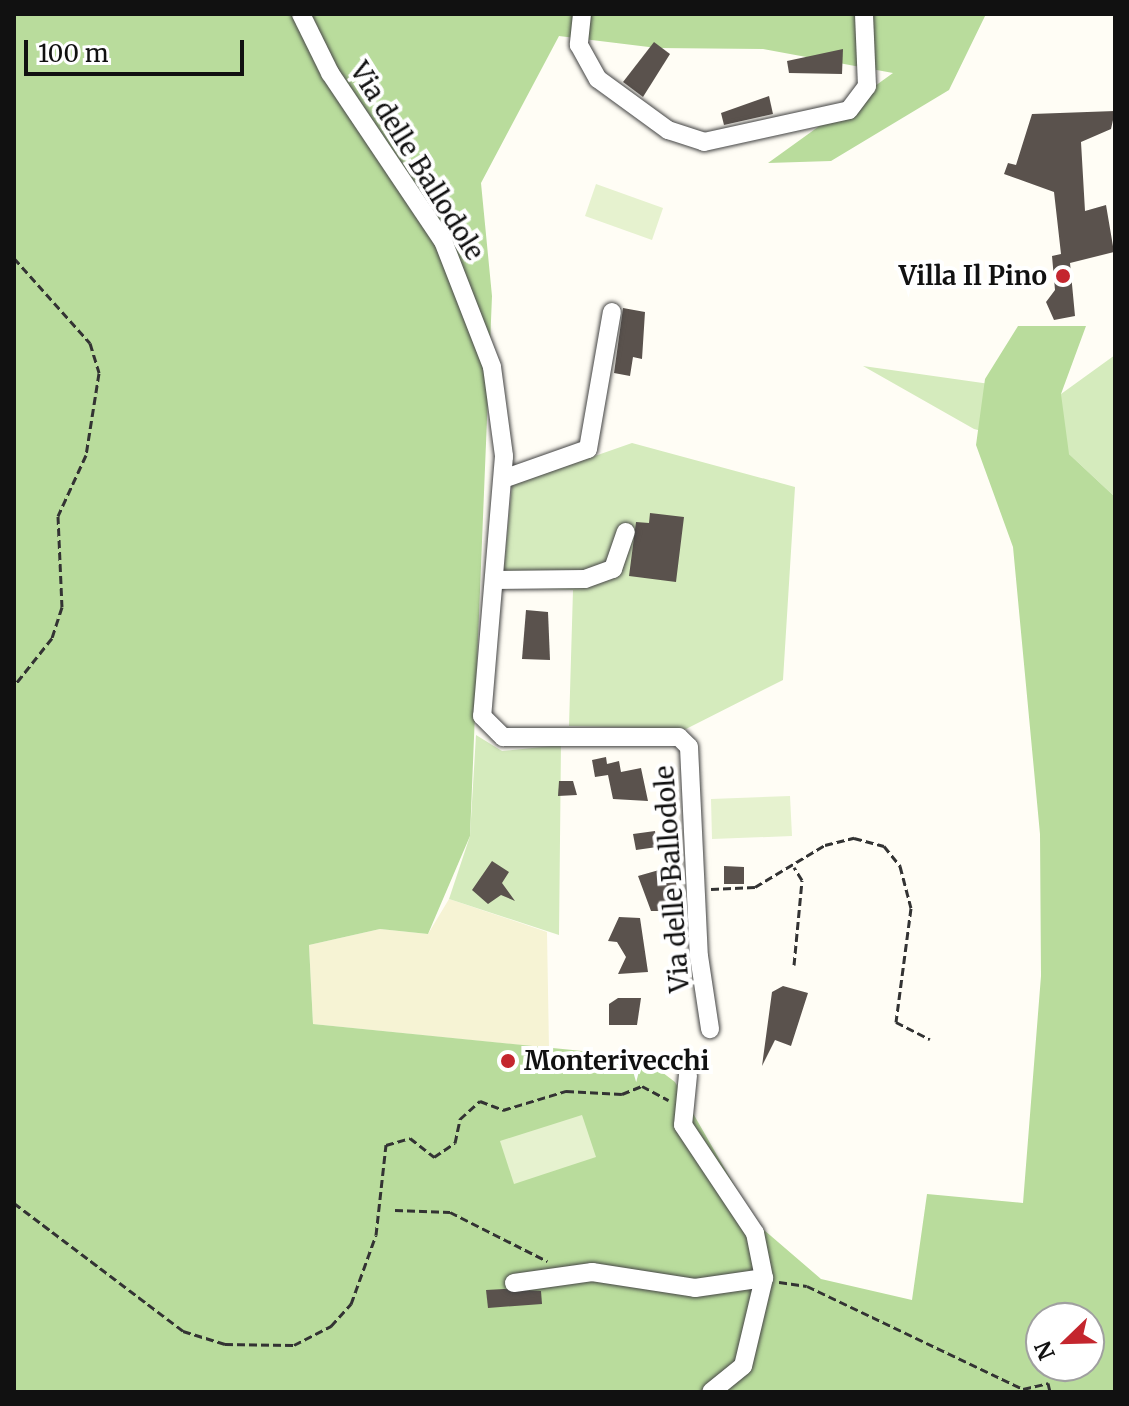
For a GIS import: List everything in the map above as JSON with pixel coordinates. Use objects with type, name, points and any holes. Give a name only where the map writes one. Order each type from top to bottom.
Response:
[{"type":"lane","name":"Via delle Ballodole","points":[[301,14],[330,73],[443,241],[467,292],[503,414],[503,479],[482,716],[489,728],[522,739],[679,737],[689,747],[700,885],[699,956],[710,1029]]},
{"type":"lane","points":[[582,14],[579,45],[598,79],[668,130],[704,142],[849,110],[867,86],[864,14]]},
{"type":"lane","points":[[503,479],[588,449],[612,312]]},
{"type":"lane","points":[[494,580],[585,579],[613,569],[626,532]]},
{"type":"lane","points":[[688,1075],[681,1110],[690,1141],[755,1233],[764,1278],[743,1366],[711,1392]]},
{"type":"lane","points":[[514,1283],[592,1272],[695,1288],[764,1278]]},
{"type":"path","points":[[14,258],[90,343],[99,373],[86,455],[58,516],[62,607],[52,638],[14,686]]},
{"type":"path","points":[[700,885],[738,891],[776,879],[793,865],[854,838],[884,846],[900,866],[911,908],[896,1022],[930,1039]]},
{"type":"path","points":[[793,865],[802,880],[794,965]]},
{"type":"path","points":[[14,1203],[183,1331],[225,1344],[294,1345],[331,1326],[351,1304],[376,1235],[386,1145],[410,1138],[434,1157],[455,1143],[460,1119],[480,1101],[503,1110],[566,1091],[622,1094],[642,1086],[681,1110]]},
{"type":"path","points":[[395,1210],[450,1212],[550,1262]]},
{"type":"path","points":[[764,1278],[807,1286],[1023,1389],[1048,1383],[1050,1392]]},
{"type":"shaded area","points":[[449,899],[547,932],[549,1048],[313,1024],[309,945],[380,929],[428,934]]},
{"type":"green space","points":[[14,14],[986,14],[949,90],[831,161],[768,163],[893,73],[763,49],[657,48],[559,36],[481,183],[492,296],[470,836],[428,934],[380,929],[309,945],[313,1024],[642,1057],[675,1082],[756,1223],[821,1279],[912,1300],[927,1194],[1023,1203],[1041,976],[1040,834],[1013,547],[976,445],[985,379],[1018,326],[1086,326],[1061,394],[1069,454],[1115,497],[1115,1392],[14,1392]]},
{"type":"green space","points":[[596,184],[663,208],[652,240],[585,216]]},
{"type":"green space","points":[[1115,355],[1115,497],[1069,454],[974,429],[863,366],[1061,394]]},
{"type":"green space","points":[[632,443],[795,487],[783,680],[686,729],[569,726],[573,590],[502,587],[512,485]]},
{"type":"green space","points":[[476,735],[502,751],[561,745],[559,935],[449,899],[470,836]]},
{"type":"green space","points":[[790,796],[792,836],[712,839],[711,799]]},
{"type":"green space","points":[[582,1115],[596,1157],[514,1184],[500,1141]]},
{"type":"building","points":[[654,42],[670,54],[643,97],[623,82]]},
{"type":"building","points":[[843,49],[842,74],[789,73],[787,61]]},
{"type":"building","points":[[769,96],[773,114],[724,125],[721,113]]},
{"type":"building","points":[[1115,111],[1111,129],[1081,142],[1085,211],[1106,205],[1114,252],[1070,263],[1075,316],[1054,320],[1046,302],[1055,290],[1052,256],[1061,254],[1054,192],[1004,174],[1008,163],[1016,165],[1032,114]]},
{"type":"building","points":[[623,308],[645,312],[642,359],[633,357],[630,376],[614,373]]},
{"type":"building","points":[[650,513],[684,517],[676,582],[629,576],[636,522],[649,523]]},
{"type":"building","points":[[526,610],[548,612],[550,660],[522,659]]},
{"type":"building","points":[[606,757],[607,764],[619,761],[621,772],[641,768],[648,801],[613,799],[608,775],[595,777],[592,760]]},
{"type":"building","points":[[559,781],[573,781],[577,795],[558,796]]},
{"type":"building","points":[[655,831],[657,847],[636,850],[633,834]]},
{"type":"building","points":[[492,861],[509,872],[502,883],[515,901],[501,895],[488,904],[472,890]]},
{"type":"building","points":[[673,866],[679,898],[672,899],[672,911],[651,911],[638,876]]},
{"type":"building","points":[[724,866],[744,867],[744,884],[724,884]]},
{"type":"building","points":[[619,917],[640,918],[648,972],[618,974],[626,957],[617,942],[608,941]]},
{"type":"building","points":[[783,986],[808,993],[791,1046],[775,1040],[762,1066],[772,992]]},
{"type":"building","points":[[618,998],[641,998],[637,1025],[609,1025],[609,1004]]},
{"type":"building","points":[[486,1290],[541,1291],[542,1304],[488,1308]]},
{"type":"place","name":"Villa Il Pino","points":[[1063,276]]},
{"type":"place","name":"Monterivecchi","points":[[508,1061]]}]
